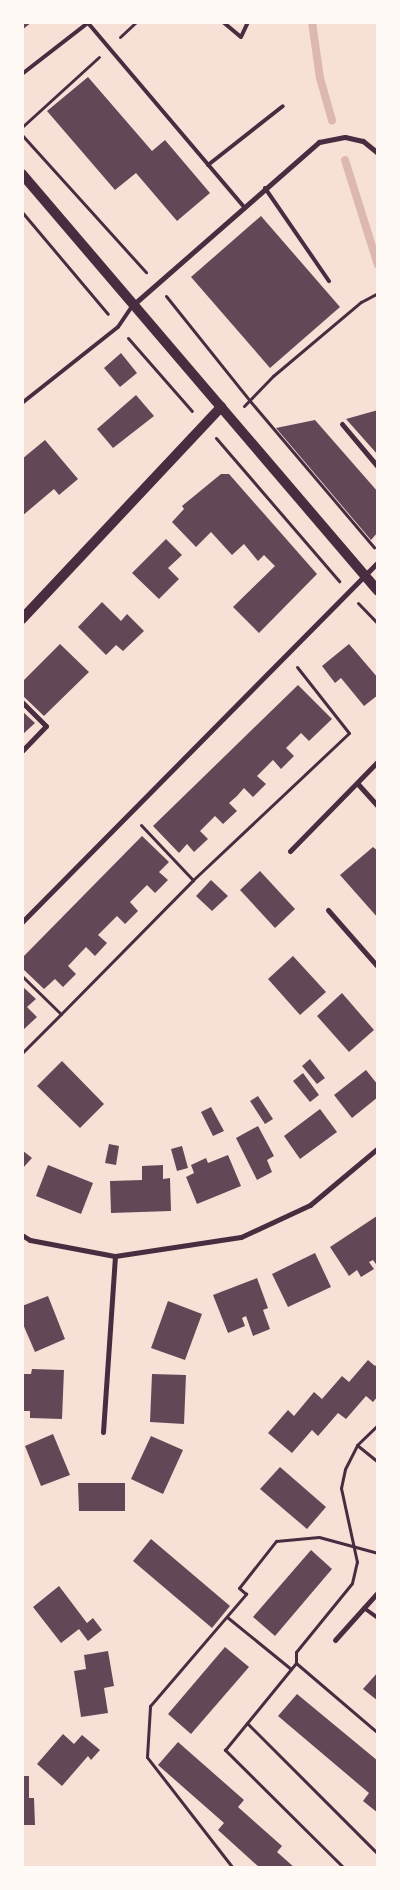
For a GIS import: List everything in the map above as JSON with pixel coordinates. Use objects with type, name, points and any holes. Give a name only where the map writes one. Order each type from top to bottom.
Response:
[{"type":"main road","points":[[22,174],[378,591]]},
{"type":"main road","points":[[24,614],[221,407]]},
{"type":"street","points":[[134,304],[156,282],[319,142],[345,137],[363,141],[378,153]]},
{"type":"street","points":[[342,424],[378,467]]},
{"type":"street","points":[[22,922],[378,562]]},
{"type":"street","points":[[22,702],[46,726],[22,751]]},
{"type":"street","points":[[290,851],[378,761]]},
{"type":"street","points":[[357,783],[378,806]]},
{"type":"street","points":[[328,910],[378,967]]},
{"type":"street","points":[[22,1235],[30,1240],[115,1256],[241,1237],[310,1205],[378,1148]]},
{"type":"street","points":[[103,1432],[115,1256]]},
{"type":"street","points":[[335,1640],[378,1592]]},
{"type":"lane","points":[[223,22],[241,37],[248,22]]},
{"type":"lane","points":[[22,74],[89,23],[243,206]]},
{"type":"lane","points":[[208,165],[283,106]]},
{"type":"lane","points":[[265,188],[328,281]]},
{"type":"lane","points":[[22,404],[118,327],[134,304]]},
{"type":"lane","points":[[364,1608],[378,1618]]},
{"type":"path","points":[[22,127],[136,22]]},
{"type":"path","points":[[22,135],[156,282],[250,400],[378,550]]},
{"type":"path","points":[[231,419],[273,376],[378,292]]},
{"type":"path","points":[[22,1053],[193,880],[349,733],[287,655]]},
{"type":"path","points":[[130,813],[193,880]]},
{"type":"path","points":[[22,976],[62,1014]]},
{"type":"path","points":[[344,1868],[225,1750],[296,1663],[296,1652],[352,1582],[357,1562],[341,1488],[345,1468],[357,1445],[378,1425]]},
{"type":"path","points":[[357,1445],[378,1462]]},
{"type":"path","points":[[233,1868],[146,1757],[150,1706],[246,1594],[239,1588],[276,1542],[319,1537],[352,1544],[378,1553]]},
{"type":"path","points":[[227,1617],[291,1669]]},
{"type":"path","points":[[296,1663],[378,1733]]},
{"type":"path","points":[[247,1723],[378,1854]]},
{"type":"building","points":[[22,22],[32,22],[22,30]]},
{"type":"building","points":[[88,77],[152,151],[165,140],[210,193],[177,221],[136,173],[115,190],[47,111]]},
{"type":"building","points":[[261,216],[340,307],[270,368],[191,277]]},
{"type":"building","points":[[121,353],[137,373],[120,387],[104,368]]},
{"type":"building","points":[[136,395],[154,416],[113,448],[97,429]]},
{"type":"building","points":[[378,410],[378,455],[346,419]]},
{"type":"building","points":[[315,420],[378,492],[378,532],[371,540],[276,428]]},
{"type":"building","points":[[45,440],[78,479],[59,495],[54,489],[22,516],[22,459]]},
{"type":"building","points":[[221,474],[229,474],[317,574],[259,633],[233,607],[275,566],[264,555],[258,561],[244,544],[232,555],[211,532],[196,547],[172,522],[184,509],[182,506]]},
{"type":"building","points":[[166,539],[182,555],[168,568],[179,579],[159,599],[132,573]]},
{"type":"building","points":[[102,602],[121,621],[127,614],[144,631],[123,651],[116,645],[106,655],[78,627]]},
{"type":"building","points":[[60,644],[89,672],[44,716],[22,695],[22,682]]},
{"type":"building","points":[[349,644],[378,678],[378,695],[364,706],[341,678],[335,683],[322,666]]},
{"type":"building","points":[[298,685],[332,719],[309,741],[301,733],[286,748],[294,756],[281,769],[273,760],[257,776],[266,784],[253,797],[244,788],[229,803],[237,811],[223,824],[215,816],[200,831],[208,839],[194,852],[187,844],[179,853],[153,826]]},
{"type":"building","points":[[22,711],[35,723],[22,735]]},
{"type":"building","points":[[142,836],[169,862],[159,872],[168,880],[155,893],[147,885],[130,902],[138,911],[125,924],[117,916],[98,935],[107,943],[95,956],[86,947],[68,966],[76,974],[63,987],[55,979],[44,989],[22,968],[22,958]]},
{"type":"building","points":[[373,847],[378,851],[378,918],[340,875]]},
{"type":"building","points":[[260,871],[295,909],[275,928],[240,890]]},
{"type":"building","points":[[211,880],[228,896],[212,911],[196,896]]},
{"type":"building","points":[[293,956],[326,992],[300,1015],[268,979]]},
{"type":"building","points":[[22,986],[36,999],[27,1007],[37,1017],[22,1031]]},
{"type":"building","points":[[342,993],[374,1030],[349,1052],[317,1016]]},
{"type":"building","points":[[310,1059],[325,1078],[317,1084],[302,1066]]},
{"type":"building","points":[[62,1061],[104,1104],[80,1128],[37,1086]]},
{"type":"building","points":[[366,1070],[378,1085],[378,1097],[352,1118],[334,1095]]},
{"type":"building","points":[[303,1073],[319,1095],[310,1102],[293,1081]]},
{"type":"building","points":[[258,1096],[273,1119],[265,1124],[250,1101]]},
{"type":"building","points":[[211,1107],[224,1131],[213,1136],[201,1112]]},
{"type":"building","points":[[320,1109],[337,1132],[300,1159],[284,1136]]},
{"type":"building","points":[[258,1126],[274,1156],[267,1160],[272,1172],[257,1180],[236,1138]]},
{"type":"building","points":[[109,1144],[119,1146],[116,1165],[105,1163]]},
{"type":"building","points":[[182,1146],[188,1168],[177,1171],[171,1149]]},
{"type":"building","points":[[22,1150],[32,1158],[22,1169]]},
{"type":"building","points":[[228,1155],[241,1186],[197,1204],[186,1177],[194,1173],[191,1165],[206,1158],[208,1163]]},
{"type":"building","points":[[48,1165],[93,1183],[81,1214],[36,1196]]},
{"type":"building","points":[[163,1165],[163,1179],[170,1178],[171,1211],[111,1213],[110,1181],[142,1180],[142,1166]]},
{"type":"building","points":[[377,1216],[378,1267],[373,1260],[369,1262],[374,1269],[361,1277],[357,1270],[349,1276],[330,1247]]},
{"type":"building","points":[[315,1253],[331,1287],[288,1307],[272,1274]]},
{"type":"building","points":[[257,1278],[268,1308],[263,1310],[270,1329],[253,1336],[246,1316],[242,1318],[245,1326],[228,1333],[213,1295]]},
{"type":"building","points":[[48,1296],[65,1339],[35,1352],[22,1322],[22,1306]]},
{"type":"building","points":[[168,1301],[202,1314],[185,1360],[151,1348]]},
{"type":"building","points":[[368,1360],[375,1366],[378,1363],[378,1396],[373,1402],[366,1396],[346,1419],[338,1413],[318,1436],[312,1430],[292,1453],[268,1433],[288,1410],[294,1416],[314,1392],[322,1399],[342,1376],[349,1382]]},
{"type":"building","points":[[32,1369],[64,1370],[62,1419],[30,1418],[30,1411],[22,1411],[22,1374],[31,1374]]},
{"type":"building","points":[[152,1374],[186,1375],[184,1424],[150,1422]]},
{"type":"building","points":[[53,1434],[70,1475],[41,1486],[25,1446]]},
{"type":"building","points":[[151,1436],[183,1450],[163,1494],[131,1479]]},
{"type":"building","points":[[280,1467],[326,1507],[307,1529],[260,1489]]},
{"type":"building","points":[[78,1483],[125,1483],[125,1511],[79,1511]]},
{"type":"building","points":[[151,1539],[230,1606],[212,1628],[133,1561]]},
{"type":"building","points":[[311,1550],[332,1569],[275,1636],[253,1617]]},
{"type":"building","points":[[59,1586],[87,1623],[93,1618],[102,1630],[88,1641],[79,1629],[61,1643],[33,1607]]},
{"type":"building","points":[[225,1647],[249,1667],[191,1734],[168,1714]]},
{"type":"building","points":[[108,1651],[114,1686],[104,1688],[108,1713],[81,1717],[74,1671],[86,1669],[84,1655]]},
{"type":"building","points":[[378,1672],[378,1701],[363,1689]]},
{"type":"building","points":[[297,1694],[378,1761],[378,1813],[363,1801],[369,1793],[278,1716]]},
{"type":"building","points":[[63,1734],[74,1744],[82,1735],[100,1750],[91,1760],[88,1756],[62,1786],[37,1764]]},
{"type":"building","points":[[178,1742],[244,1800],[238,1807],[282,1846],[277,1852],[295,1868],[260,1868],[218,1830],[224,1823],[158,1765]]},
{"type":"building","points":[[22,1776],[29,1776],[29,1798],[34,1798],[35,1825],[22,1825]]},
{"type":"waterway","points":[[312,22],[320,78],[332,120]]},
{"type":"waterway","points":[[345,160],[378,265]]}]
